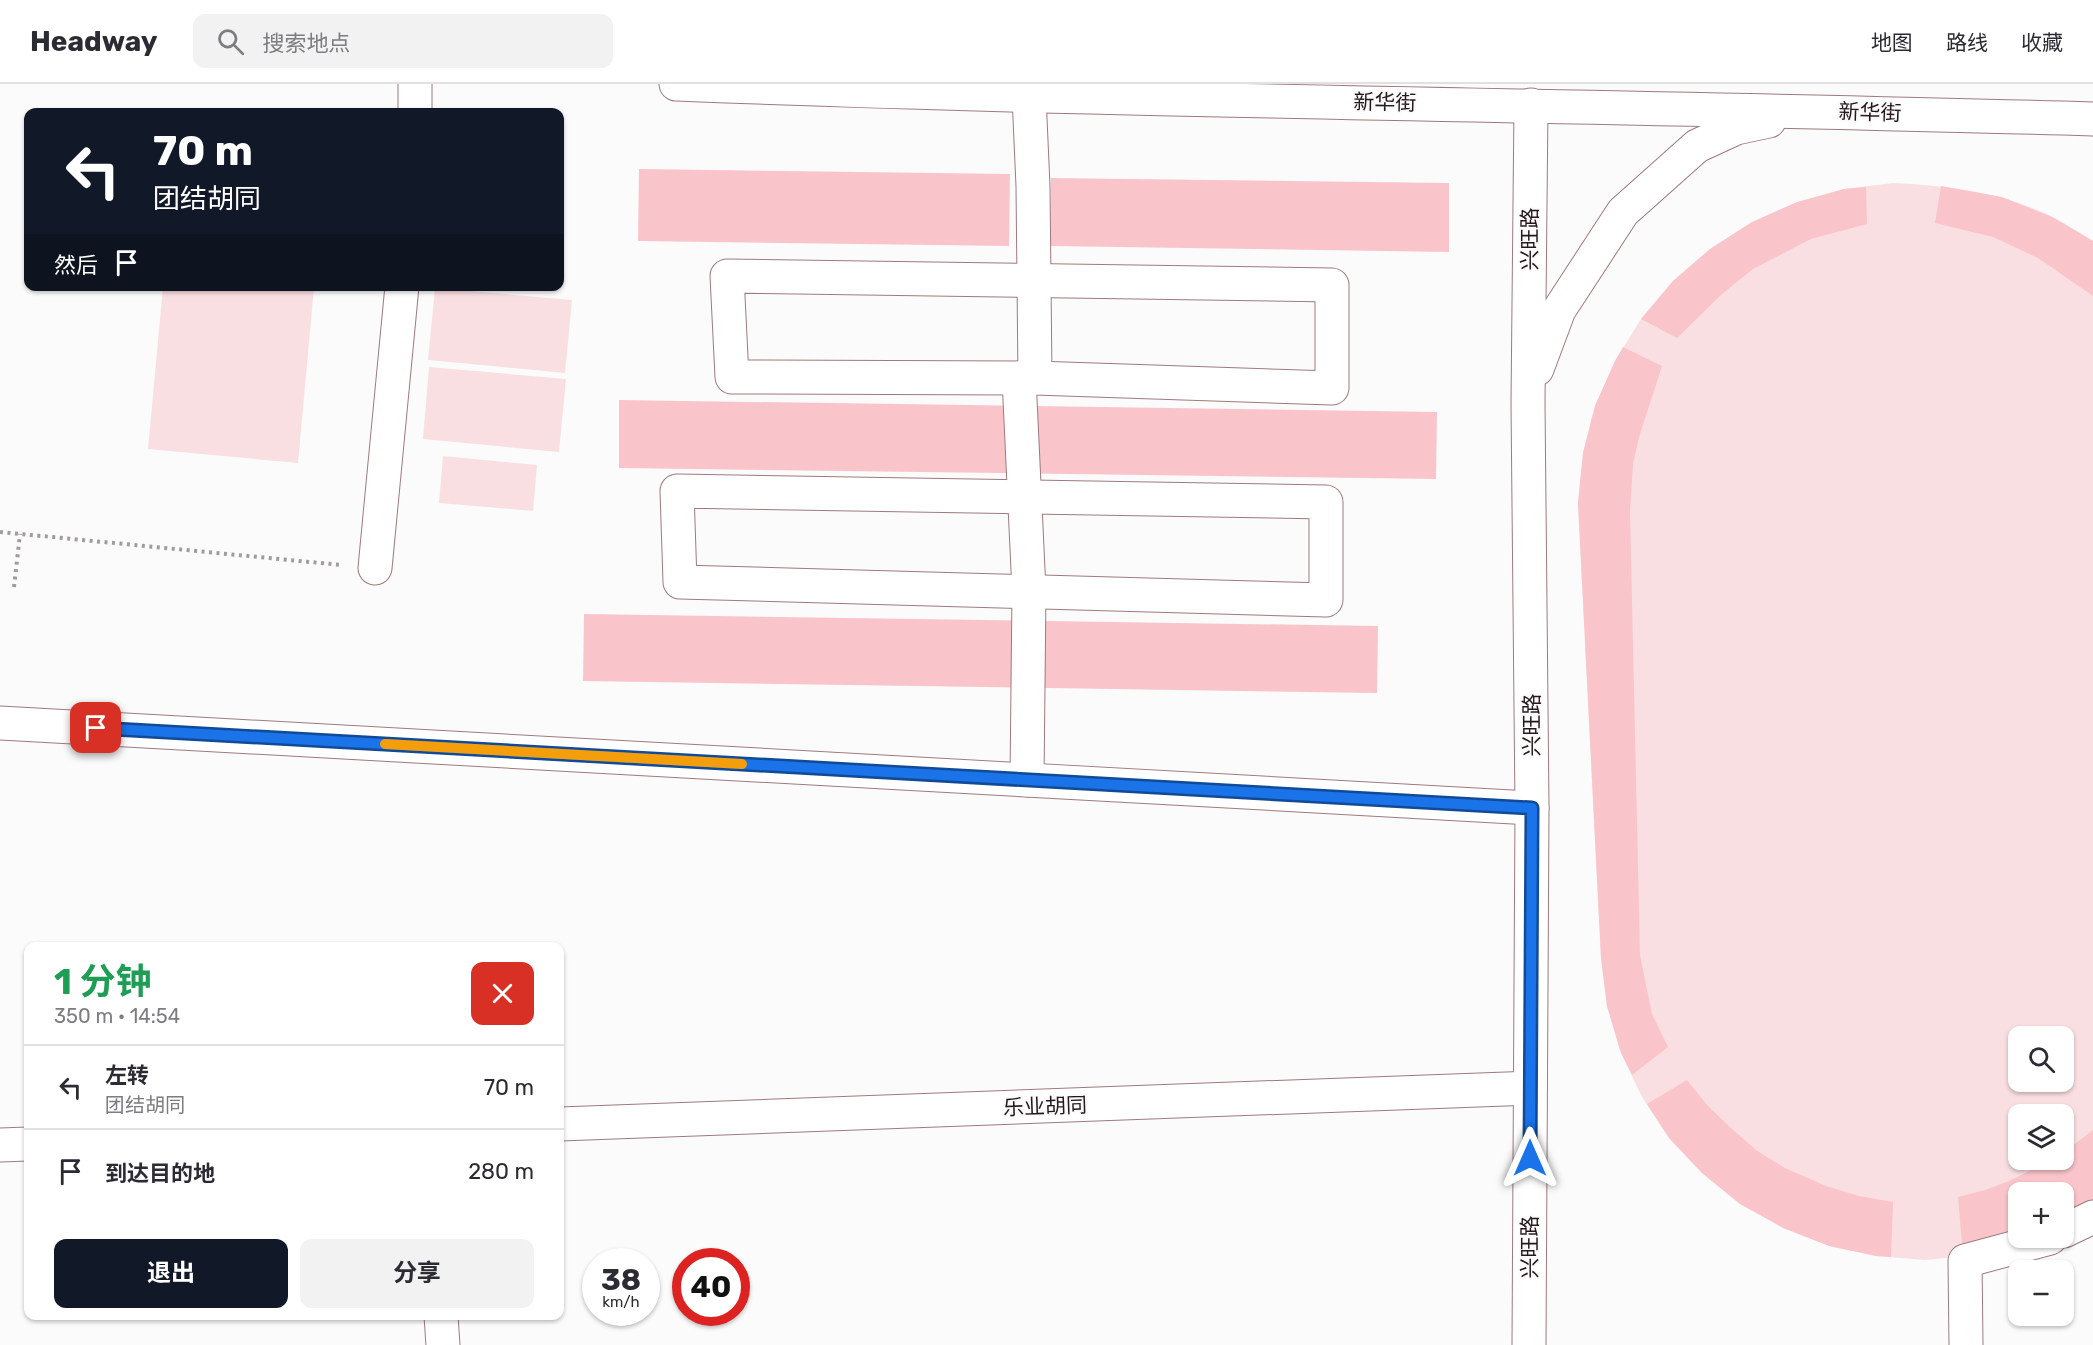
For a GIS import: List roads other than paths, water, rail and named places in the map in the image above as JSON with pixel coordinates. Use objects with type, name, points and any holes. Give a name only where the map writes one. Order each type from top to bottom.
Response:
[{"type":"street","points":[[415,84],[415,108]]},
{"type":"street","name":"新华街","points":[[676,84],[1029,96],[1531,105],[1573,95],[1814,111],[2093,118]]},
{"type":"street","points":[[1027,780],[1029,591],[1024,497],[1027,378],[1034,280],[1029,96]]},
{"type":"street","name":"兴旺路","points":[[1529,1345],[1532,808],[1528,403],[1531,105]]},
{"type":"street","points":[[1528,403],[1541,355],[1558,310],[1623,212],[1697,146],[1736,128],[1814,111]]},
{"type":"street","points":[[727,276],[1332,285],[1332,388],[1027,378],[732,377],[727,276]]},
{"type":"street","points":[[375,568],[402,291]]},
{"type":"street","points":[[677,491],[1326,502],[1326,600],[1029,591],[680,582],[677,491]]},
{"type":"street","points":[[0,723],[1532,808]]},
{"type":"street","name":"乐业胡同","points":[[564,1124],[1530,1088]]},
{"type":"street","points":[[0,1145],[24,1144]]},
{"type":"street","points":[[2074,1226],[2093,1217]]},
{"type":"street","points":[[1966,1345],[1965,1261],[2013,1248]]},
{"type":"street","points":[[441,1320],[443,1345]]}]
